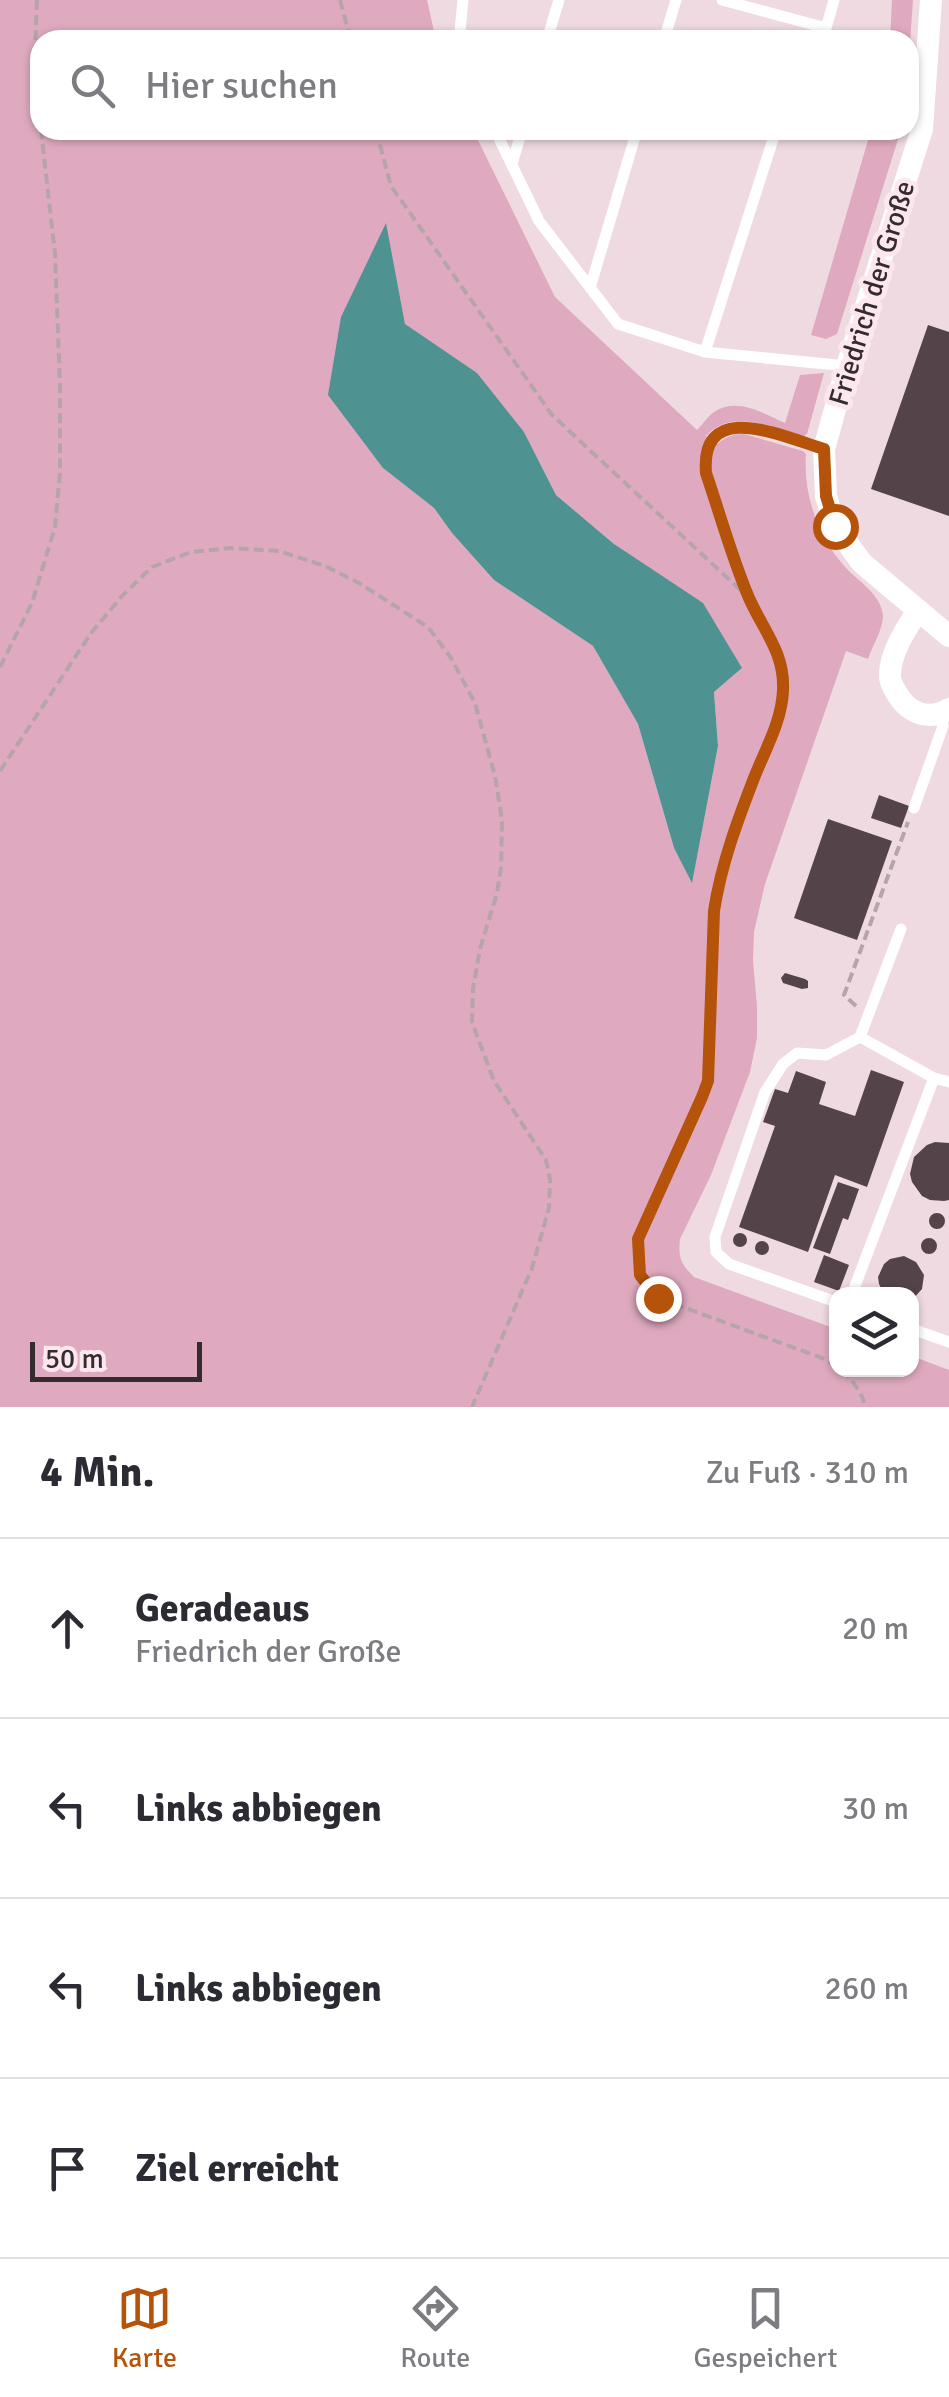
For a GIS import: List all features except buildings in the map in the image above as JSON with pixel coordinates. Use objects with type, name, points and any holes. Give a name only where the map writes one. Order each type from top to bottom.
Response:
[{"type":"street","name":"Friedrich der Große","points":[[919,138],[931,0]]},
{"type":"street","name":"Friedrich der Große","points":[[919,140],[824,449],[826,496],[835,526],[862,563],[949,636]]},
{"type":"street","points":[[918,610],[902,634],[890,680],[902,703],[916,714],[945,711]]},
{"type":"lane","points":[[460,30],[463,0]]},
{"type":"lane","points":[[550,30],[558,0]]},
{"type":"lane","points":[[667,30],[676,0]]},
{"type":"lane","points":[[722,0],[826,28],[834,0]]},
{"type":"lane","points":[[499,140],[540,221],[618,324],[705,352],[847,366]]},
{"type":"lane","points":[[512,164],[519,140]]},
{"type":"lane","points":[[590,288],[635,140]]},
{"type":"lane","points":[[705,352],[773,140]]},
{"type":"lane","points":[[914,808],[945,711]]},
{"type":"lane","points":[[829,1300],[729,1264],[716,1252],[715,1237],[766,1092],[783,1064],[797,1053],[826,1056],[860,1037],[901,929]]},
{"type":"lane","points":[[860,1037],[934,1078],[949,1082]]},
{"type":"lane","points":[[855,1287],[934,1078]]},
{"type":"lane","points":[[919,1331],[949,1342]]},
{"type":"path","points":[[36,30],[37,0]]},
{"type":"path","points":[[340,0],[348,30]]},
{"type":"path","points":[[0,666],[32,602],[55,528],[60,472],[55,254],[42,140]]},
{"type":"path","points":[[379,140],[391,186],[552,415],[749,598]]},
{"type":"path","points":[[824,449],[749,427],[734,427],[714,436],[705,461],[749,598],[779,655],[783,696],[718,885],[708,1081],[646,1217],[638,1239],[637,1259],[640,1275],[658,1298],[829,1362]]},
{"type":"path","points":[[0,772],[91,633],[123,595],[152,567],[192,552],[231,548],[279,551],[358,583],[428,626],[475,703],[495,776],[502,820],[498,892],[480,949],[472,989],[472,1022],[494,1081],[546,1160],[550,1180],[549,1208],[532,1268],[472,1407]]},
{"type":"path","points":[[868,1016],[844,995],[914,808]]},
{"type":"path","points":[[847,1377],[865,1407]]},
{"type":"shaded area","points":[[0,0],[427,0],[434,30],[30,30],[30,140],[478,140],[555,297],[697,430],[714,412],[732,406],[750,408],[785,423],[800,375],[824,373],[803,437],[740,421],[716,427],[706,436],[717,444],[744,434],[806,454],[807,485],[820,529],[836,556],[874,595],[883,616],[868,659],[846,651],[765,884],[754,932],[757,1038],[750,1072],[711,1175],[680,1239],[680,1256],[694,1277],[829,1326],[829,1377],[919,1377],[919,1359],[949,1370],[949,1407],[0,1407]],"holes":[[[386,226],[405,324],[524,432],[556,495],[614,544],[741,669],[714,692],[718,746],[692,881],[674,848],[638,724],[593,646],[494,580],[434,508],[383,468]]]},
{"type":"shaded area","points":[[892,0],[913,0],[911,30],[890,30]]},
{"type":"shaded area","points":[[868,140],[898,140],[837,334],[826,339],[811,335]]},
{"type":"water","points":[[386,223],[405,324],[477,373],[524,432],[556,495],[614,544],[703,603],[742,668],[714,692],[718,746],[692,883],[674,848],[638,724],[593,646],[494,580],[434,508],[383,468],[328,395],[341,317]]},
{"type":"route","points":[[658,1298],[640,1275],[638,1239],[708,1081],[718,885],[783,696],[779,655],[749,598],[706,473],[706,452],[714,436],[734,427],[749,427],[824,449],[826,496],[835,526]]}]
